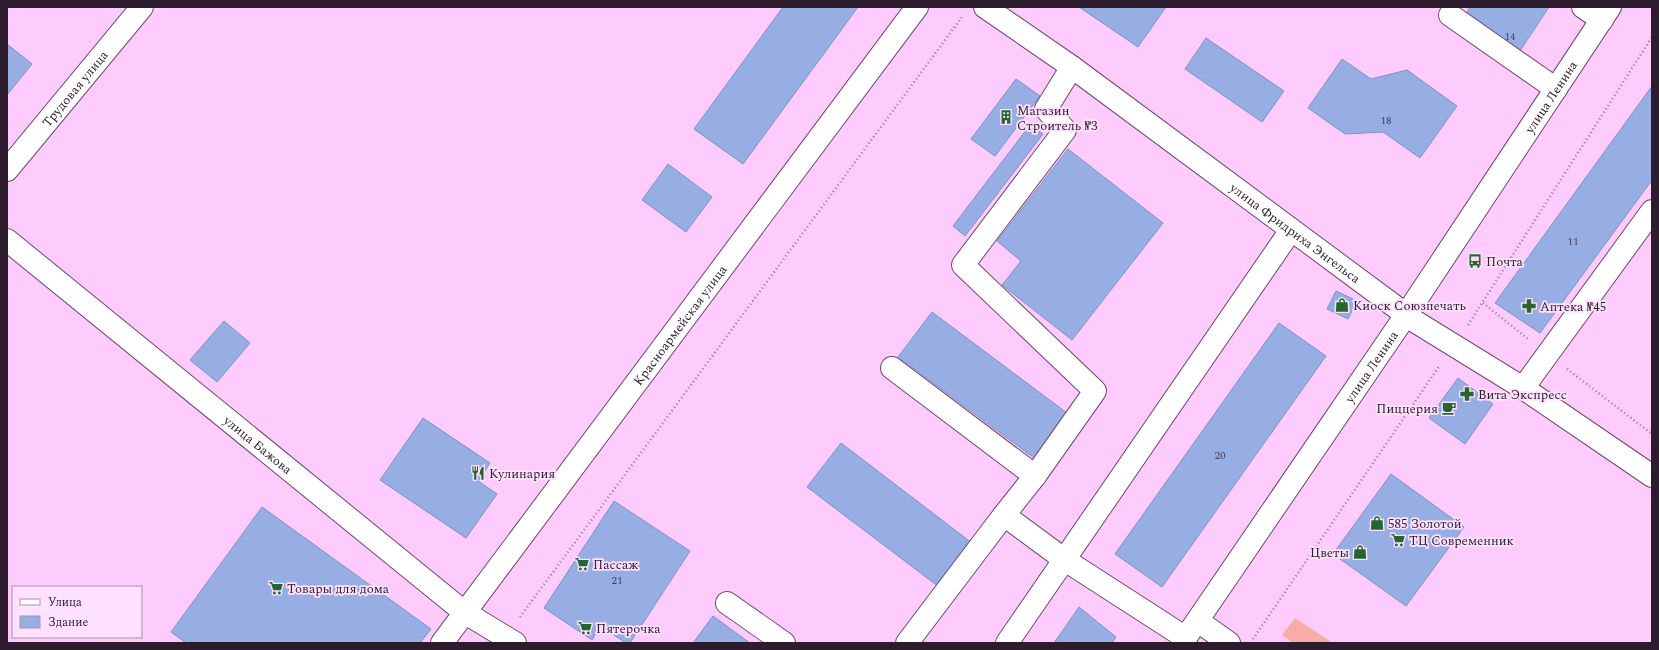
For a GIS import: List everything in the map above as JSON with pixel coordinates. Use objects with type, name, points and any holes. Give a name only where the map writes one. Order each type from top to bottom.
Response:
[{"type":"street","name":"Трудовая улица","points":[[7,170],[142,7]]},
{"type":"street","name":"Красноармейская улица","points":[[442,643],[917,7]]},
{"type":"street","points":[[1583,7],[1606,13]]},
{"type":"street","name":"улица Фридриха Энгельса","points":[[975,10],[1072,67],[1406,315],[1523,388],[1652,476]]},
{"type":"street","name":"улица Ленина","points":[[1184,640],[1406,315],[1606,13]]},
{"type":"street","points":[[1450,15],[1556,89]]},
{"type":"street","points":[[907,643],[1004,515],[1036,476],[1095,391],[963,265],[1065,130],[1046,109],[1072,67]]},
{"type":"street","points":[[1523,388],[1652,211]]},
{"type":"street","points":[[1007,643],[1291,230]]},
{"type":"street","name":"улица Бажова","points":[[7,240],[464,612],[510,640]]},
{"type":"street","points":[[892,368],[1036,476]]},
{"type":"street","points":[[1004,515],[1065,560],[1184,640]]},
{"type":"street","points":[[727,602],[784,643]]},
{"type":"street","points":[[1198,620],[1229,643]]},
{"type":"path","points":[[510,640],[975,10]]},
{"type":"shaded area","points":[[1295,618],[1333,643],[1293,643],[1282,635]]},
{"type":"building","points":[[783,7],[858,7],[743,164],[694,129]]},
{"type":"building","points":[[1079,7],[1166,7],[1138,47]]},
{"type":"building","points":[[1470,7],[1549,7],[1518,54],[1463,19]]},
{"type":"building","points":[[1206,38],[1284,91],[1262,122],[1185,69]]},
{"type":"building","points":[[7,44],[32,64],[7,95]]},
{"type":"building","points":[[1342,59],[1371,79],[1407,70],[1457,106],[1420,158],[1383,132],[1345,134],[1308,108]]},
{"type":"building","name":"Магазин Строитель №3","points":[[1016,79],[1040,96],[995,156],[971,139]]},
{"type":"building","points":[[1652,86],[1652,180],[1540,333],[1495,303]]},
{"type":"building","points":[[1030,125],[1043,134],[965,236],[953,226]]},
{"type":"building","points":[[1068,149],[1163,223],[1072,340],[1002,285],[1021,261],[997,241]]},
{"type":"building","points":[[668,164],[712,197],[686,232],[642,200]]},
{"type":"building","name":"Киоск Союзпечать","points":[[1336,291],[1357,301],[1348,319],[1327,309]]},
{"type":"building","points":[[932,312],[1067,413],[1034,458],[898,357]]},
{"type":"building","points":[[224,321],[250,343],[217,382],[190,360]]},
{"type":"building","points":[[1279,323],[1326,356],[1162,587],[1115,554]]},
{"type":"building","points":[[1458,378],[1493,404],[1465,444],[1429,418]]},
{"type":"building","points":[[423,418],[490,463],[478,481],[497,494],[466,538],[380,480]]},
{"type":"building","points":[[841,443],[972,543],[939,587],[807,487]]},
{"type":"building","name":"ТЦ Современник","points":[[1391,474],[1464,527],[1406,606],[1333,554]]},
{"type":"building","points":[[614,501],[690,551],[630,643],[626,643],[600,626],[592,640],[544,608]]},
{"type":"building","points":[[262,507],[431,629],[420,643],[186,643],[171,632]]},
{"type":"building","points":[[1079,607],[1116,637],[1112,643],[1054,643]]},
{"type":"building","points":[[713,616],[750,643],[693,643]]},
{"type":"place","name":"Магазин Строитель №3","points":[[1006,117]]},
{"type":"place","name":"Почта","points":[[1475,261]]},
{"type":"place","name":"Киоск Союзпечать","points":[[1342,305]]},
{"type":"place","name":"Аптека №45","points":[[1529,306]]},
{"type":"place","name":"Вита Экспресс","points":[[1467,394]]},
{"type":"place","name":"Пиццерия","points":[[1449,408]]},
{"type":"place","name":"Кулинария","points":[[478,473]]},
{"type":"place","name":"585 Золотой","points":[[1377,523]]},
{"type":"place","name":"ТЦ Современник","points":[[1398,540]]},
{"type":"place","name":"Цветы","points":[[1360,552]]},
{"type":"place","name":"Пассаж","points":[[582,564]]},
{"type":"place","name":"Товары для дома","points":[[276,588]]},
{"type":"place","name":"Пятерочка","points":[[585,628]]}]
